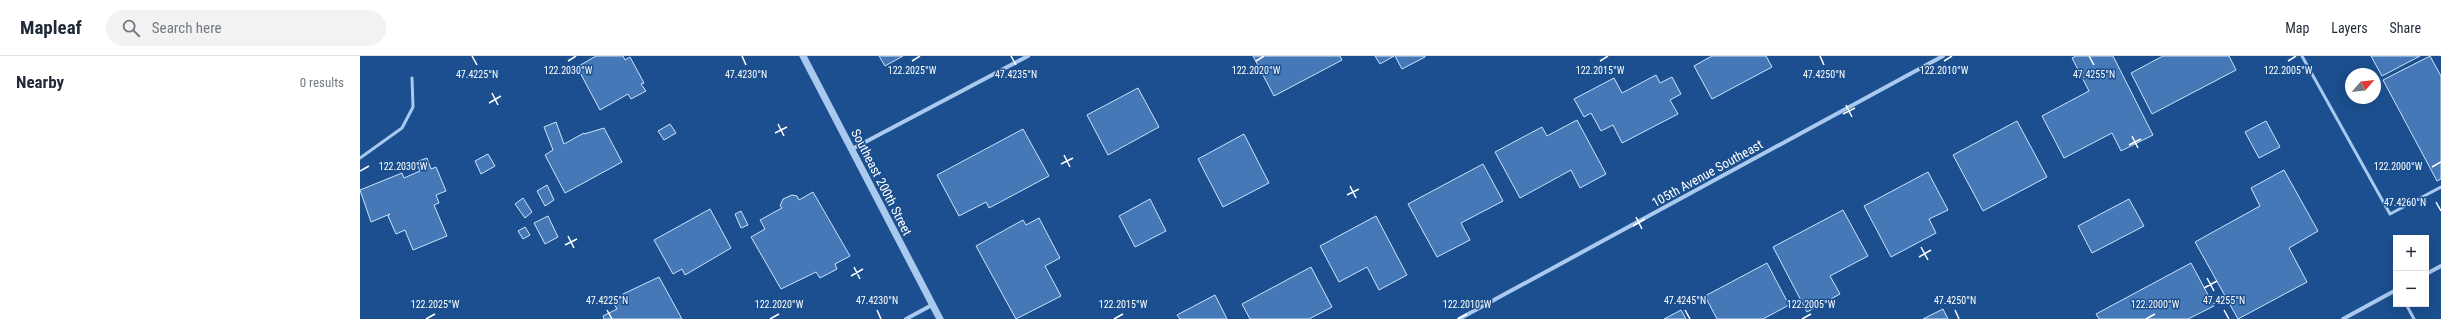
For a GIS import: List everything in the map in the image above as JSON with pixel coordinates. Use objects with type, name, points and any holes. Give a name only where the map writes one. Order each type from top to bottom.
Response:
[{"type":"street","name":"Southeast 200th Street","points":[[803,56],[940,319]]},
{"type":"street","points":[[852,149],[1028,56]]},
{"type":"street","name":"105th Avenue Southeast","points":[[1459,319],[1943,56]]},
{"type":"street","points":[[2429,272],[2441,266]]},
{"type":"street","points":[[2343,319],[2393,292]]},
{"type":"street","points":[[906,319],[932,305]]},
{"type":"lane","points":[[2302,56],[2390,214],[2441,187]]},
{"type":"lane","points":[[360,158],[402,128],[413,107],[412,78]]},
{"type":"lane","points":[[2408,307],[2414,319]]},
{"type":"building","points":[[596,56],[623,56],[625,60],[630,57],[644,83],[641,84],[646,91],[631,99],[628,94],[600,110],[577,67]]},
{"type":"building","points":[[879,56],[903,56],[885,66]]},
{"type":"building","points":[[1253,56],[1340,56],[1342,60],[1274,96]]},
{"type":"building","points":[[1375,56],[1394,56],[1380,64]]},
{"type":"building","points":[[1395,56],[1425,56],[1425,57],[1402,69]]},
{"type":"building","points":[[1712,56],[1766,56],[1772,67],[1712,99],[1694,66]]},
{"type":"building","points":[[2076,56],[2113,56],[2153,135],[2121,151],[2112,133],[2064,158],[2042,116],[2089,91],[2072,58]]},
{"type":"building","points":[[2163,56],[2229,56],[2236,70],[2152,114],[2131,73]]},
{"type":"building","points":[[2371,56],[2420,56],[2382,76],[2381,68],[2378,68]]},
{"type":"building","points":[[2430,56],[2441,76],[2441,179],[2437,181],[2383,80]]},
{"type":"building","points":[[1656,75],[1660,83],[1672,77],[1681,94],[1670,100],[1678,114],[1622,143],[1613,125],[1601,131],[1591,113],[1584,117],[1574,99],[1614,78],[1622,93]]},
{"type":"building","points":[[1138,88],[1159,127],[1108,155],[1087,115]]},
{"type":"building","points":[[1577,120],[1606,174],[1580,188],[1571,170],[1520,198],[1495,152],[1542,127],[1547,136]]},
{"type":"building","points":[[2017,121],[2047,177],[1983,211],[1953,155]]},
{"type":"building","points":[[2266,121],[2280,147],[2259,158],[2245,132]]},
{"type":"building","points":[[556,122],[564,144],[584,133],[604,128],[622,162],[565,193],[545,155],[553,150],[544,127]]},
{"type":"building","points":[[670,124],[676,133],[664,140],[658,131]]},
{"type":"building","points":[[1023,129],[1049,176],[989,208],[986,202],[959,216],[937,175]]},
{"type":"building","points":[[1244,134],[1269,183],[1223,207],[1198,159]]},
{"type":"building","points":[[488,154],[495,166],[481,174],[475,161]]},
{"type":"building","points":[[427,158],[431,169],[436,167],[446,191],[436,195],[439,203],[434,205],[447,236],[413,250],[405,230],[396,234],[388,216],[390,214],[371,222],[360,190],[402,173],[404,178],[420,171],[416,162]]},
{"type":"building","points":[[1483,164],[1503,201],[1461,223],[1470,240],[1437,257],[1408,204]]},
{"type":"building","points":[[2284,170],[2318,231],[2289,248],[2307,282],[2238,319],[2195,242],[2260,206],[2251,188]]},
{"type":"building","points":[[1928,172],[1948,210],[1929,219],[1936,233],[1891,257],[1864,206]]},
{"type":"building","points":[[547,185],[554,200],[545,206],[537,191]]},
{"type":"building","points":[[813,192],[850,256],[835,264],[837,269],[820,278],[816,272],[781,289],[751,237],[765,229],[760,220],[782,208],[780,206],[783,199],[792,195],[797,196],[799,200]]},
{"type":"building","points":[[523,198],[532,212],[525,218],[515,204]]},
{"type":"building","points":[[1150,199],[1166,231],[1135,247],[1119,216]]},
{"type":"building","points":[[2129,199],[2144,226],[2092,253],[2078,226]]},
{"type":"building","points":[[710,209],[731,248],[685,275],[682,269],[673,274],[654,240]]},
{"type":"building","points":[[1843,210],[1868,256],[1830,276],[1840,294],[1807,312],[1773,247]]},
{"type":"building","points":[[741,211],[748,225],[741,228],[735,214]]},
{"type":"building","points":[[548,216],[558,237],[545,244],[534,223]]},
{"type":"building","points":[[1376,216],[1407,275],[1379,290],[1367,267],[1339,282],[1320,246]]},
{"type":"building","points":[[1039,218],[1060,258],[1045,266],[1061,296],[1016,319],[976,246],[1023,220],[1026,225]]},
{"type":"building","points":[[525,227],[530,235],[523,239],[518,231]]},
{"type":"building","points":[[1767,263],[1789,305],[1763,319],[1717,319],[1705,296]]},
{"type":"building","points":[[2191,263],[2214,306],[2188,319],[2099,319],[2096,314]]},
{"type":"building","points":[[1311,267],[1332,307],[1309,319],[1250,319],[1242,304]]},
{"type":"building","points":[[659,277],[682,319],[604,319],[603,316],[617,309],[613,302],[624,297],[623,294]]},
{"type":"building","points":[[1215,295],[1227,319],[1180,319],[1177,315]]},
{"type":"building","points":[[1943,309],[1948,319],[1923,319]]},
{"type":"building","points":[[1681,310],[1686,319],[1664,319]]}]
